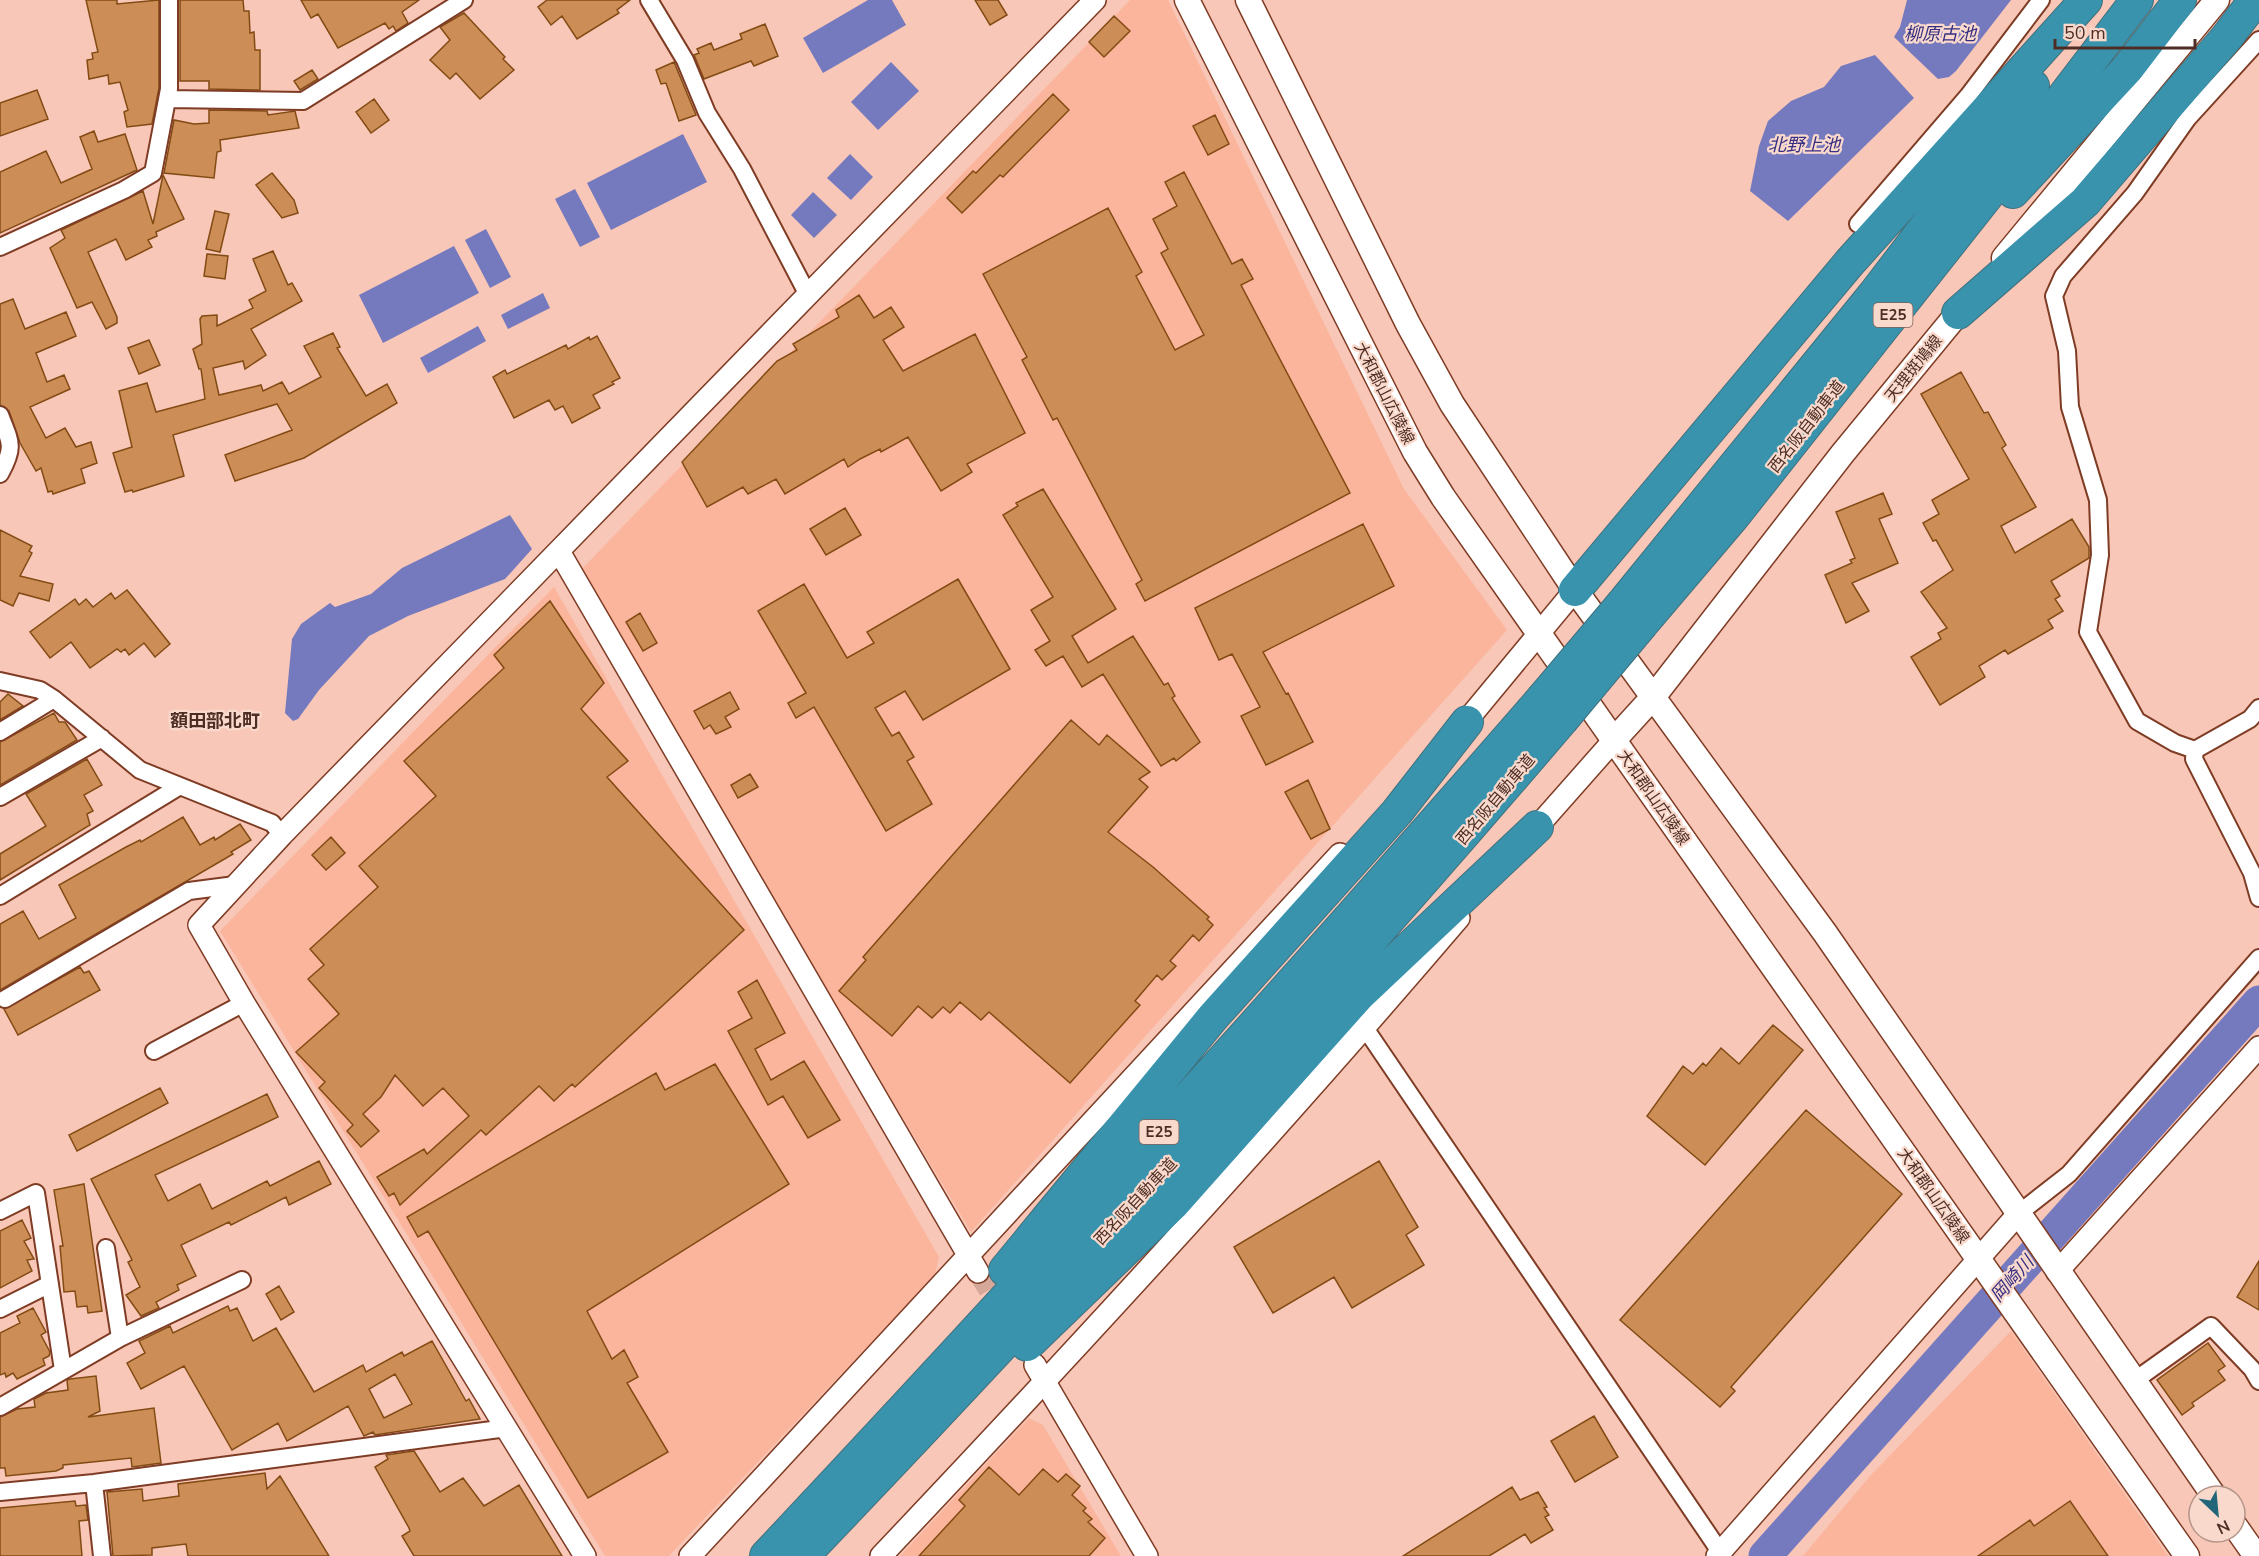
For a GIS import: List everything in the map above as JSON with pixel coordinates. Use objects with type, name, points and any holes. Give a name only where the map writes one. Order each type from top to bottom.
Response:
[{"type":"highway","points":[[1575,590],[1850,262],[2086,0]]},
{"type":"highway","name":"西名阪自動車道","points":[[803,1556],[1174,1159],[1403,906],[1552,709],[1633,613],[2098,0]]},
{"type":"highway","name":"西名阪自動車道","points":[[1633,613],[1733,517],[2002,177],[2137,0]]},
{"type":"highway","points":[[1733,517],[1799,448],[1987,220],[2128,68],[2180,0]]},
{"type":"highway","points":[[1958,313],[2085,202],[2227,37],[2254,0]]},
{"type":"highway","name":"西名阪自動車道","points":[[766,1556],[1161,1130],[1371,896],[1552,709]]},
{"type":"highway","points":[[850,1466],[1127,1120],[1213,1017],[1397,812],[1467,722]]},
{"type":"highway","points":[[814,1556],[1173,1204],[1359,995],[1538,827]]},
{"type":"main road","name":"大和郡山広陵線","points":[[1187,0],[1415,452],[1538,635],[2187,1556]]},
{"type":"main road","points":[[1248,0],[1408,324],[1441,384],[1575,590],[1825,933],[2054,1268],[2206,1484]]},
{"type":"main road","name":"天理斑鳩線","points":[[1614,740],[1654,696],[1843,453],[2217,0]]},
{"type":"main road","points":[[2247,1543],[2256,1556]]},
{"type":"street","points":[[0,247],[124,190],[153,172],[167,99],[169,0]]},
{"type":"street","points":[[167,99],[303,101],[323,91],[464,0]]},
{"type":"street","points":[[649,0],[685,60],[707,113],[742,169],[808,295]]},
{"type":"street","points":[[585,1556],[244,1003],[199,925],[282,835],[560,553],[1095,0]]},
{"type":"street","points":[[1858,224],[1968,96],[2041,0]]},
{"type":"street","points":[[2259,40],[2188,118],[2135,193],[2063,276],[2054,296],[2067,351],[2070,406],[2098,500],[2100,555],[2088,632],[2137,721],[2175,743],[2195,750],[2250,719],[2259,708]]},
{"type":"street","points":[[0,415],[11,441],[11,454],[0,474]]},
{"type":"street","points":[[560,553],[973,1265]]},
{"type":"street","points":[[690,1556],[973,1265],[1314,880],[1394,801],[1467,722],[1575,590]]},
{"type":"street","points":[[0,681],[40,690],[140,770],[272,823],[282,835]]},
{"type":"street","points":[[0,732],[54,699]]},
{"type":"street","points":[[0,797],[102,738]]},
{"type":"street","points":[[881,1556],[1040,1374],[1365,1028],[1614,740]]},
{"type":"street","points":[[2195,750],[2194,759],[2252,873],[2259,898]]},
{"type":"street","points":[[0,896],[180,786]]},
{"type":"street","points":[[5,999],[189,891],[235,885]]},
{"type":"street","points":[[1365,1028],[1720,1555],[2021,1219],[2069,1174],[2259,957]]},
{"type":"street","points":[[154,1051],[244,1003]]},
{"type":"street","points":[[2054,1268],[2259,1047]]},
{"type":"street","points":[[0,1211],[36,1193],[63,1370]]},
{"type":"street","points":[[106,1248],[120,1338]]},
{"type":"street","points":[[0,1407],[120,1338],[242,1280]]},
{"type":"street","points":[[0,1309],[50,1284]]},
{"type":"street","points":[[2134,1381],[2211,1326],[2252,1369],[2259,1381]]},
{"type":"street","points":[[1040,1374],[1147,1556]]},
{"type":"street","points":[[0,1492],[94,1483],[507,1428]]},
{"type":"street","points":[[94,1483],[102,1556]]},
{"type":"shaded area","points":[[1130,0],[1168,0],[1404,489],[1507,630],[971,1232],[578,573]]},
{"type":"shaded area","points":[[554,587],[939,1257],[935,1275],[669,1556],[605,1556],[220,931]]},
{"type":"shaded area","points":[[2011,1331],[2168,1556],[1803,1556],[1870,1476]]},
{"type":"shaded area","points":[[1029,1418],[1043,1425],[1121,1556],[900,1556]]},
{"type":"water","points":[[868,0],[892,0],[906,25],[823,73],[803,38]]},
{"type":"water","name":"柳原古池","points":[[1907,0],[2011,0],[1956,71],[1949,77],[1938,79],[1894,37],[1900,27]]},
{"type":"water","name":"北野上池","points":[[1875,55],[1914,98],[1788,221],[1750,191],[1759,146],[1768,121],[1791,101],[1824,87],[1841,66]]},
{"type":"water","points":[[891,62],[919,91],[878,130],[851,102]]},
{"type":"water","points":[[683,134],[707,182],[611,230],[587,183]]},
{"type":"water","points":[[850,154],[873,177],[851,200],[827,178]]},
{"type":"water","points":[[575,189],[600,237],[580,247],[555,199]]},
{"type":"water","points":[[813,192],[837,215],[814,238],[791,215]]},
{"type":"water","points":[[486,229],[511,277],[490,288],[465,240]]},
{"type":"water","points":[[454,246],[479,293],[383,343],[359,295]]},
{"type":"water","points":[[543,293],[550,308],[508,329],[501,315]]},
{"type":"water","points":[[478,326],[486,341],[428,373],[420,358]]},
{"type":"water","points":[[510,515],[532,549],[505,579],[408,616],[369,636],[319,690],[298,719],[293,721],[285,713],[292,639],[301,624],[330,603],[335,607],[371,594],[402,568]]},
{"type":"building","points":[[86,0],[117,0],[117,4],[159,0],[159,88],[152,124],[127,127],[124,112],[128,110],[120,82],[109,84],[108,75],[89,79],[87,60],[93,59],[92,53],[98,52]]},
{"type":"building","points":[[180,0],[243,0],[244,11],[249,11],[250,33],[254,32],[255,50],[260,50],[260,90],[209,89],[209,81],[180,81]]},
{"type":"building","points":[[301,0],[419,0],[402,12],[408,23],[396,31],[393,26],[389,29],[385,23],[338,48],[318,14],[311,18]]},
{"type":"building","points":[[547,0],[630,0],[617,10],[619,13],[577,39],[562,16],[551,25],[538,7]]},
{"type":"building","points":[[975,0],[998,0],[1007,15],[990,25]]},
{"type":"building","points":[[464,13],[505,57],[503,59],[514,70],[480,99],[456,73],[450,79],[430,60],[450,40],[440,27]]},
{"type":"building","points":[[1114,16],[1130,31],[1104,57],[1089,42]]},
{"type":"building","points":[[765,24],[778,56],[754,66],[751,61],[704,79],[694,55],[699,53],[697,49],[711,43],[714,50],[742,39],[740,34]]},
{"type":"building","points":[[674,62],[696,115],[679,121],[666,83],[661,84],[656,70]]},
{"type":"building","points":[[312,70],[318,79],[300,90],[294,81]]},
{"type":"building","points":[[37,90],[48,119],[0,136],[0,103]]},
{"type":"building","points":[[1053,94],[1069,110],[1003,177],[1000,175],[962,213],[947,198],[973,171],[976,173]]},
{"type":"building","points":[[374,99],[389,120],[371,133],[356,112]]},
{"type":"building","points":[[209,110],[267,111],[268,115],[295,111],[299,128],[220,140],[221,151],[217,152],[214,178],[164,173],[174,120],[194,124],[209,123]]},
{"type":"building","points":[[1215,115],[1229,144],[1208,155],[1193,126]]},
{"type":"building","points":[[94,131],[98,142],[125,134],[137,170],[0,233],[0,172],[46,151],[61,183],[92,169],[80,137]]},
{"type":"building","points":[[1184,172],[1232,264],[1242,259],[1253,279],[1241,285],[1350,493],[1145,601],[1136,584],[1142,580],[1057,418],[1053,420],[1022,360],[1027,357],[983,274],[1108,208],[1142,272],[1136,276],[1175,350],[1204,335],[1161,253],[1168,249],[1153,219],[1177,206],[1165,182]]},
{"type":"building","points":[[272,173],[294,200],[298,213],[282,218],[256,185]]},
{"type":"building","points":[[163,175],[184,219],[156,232],[157,236],[148,240],[152,247],[126,260],[116,239],[88,252],[117,317],[117,323],[106,329],[92,302],[77,308],[50,248],[65,238],[61,230],[143,191],[153,224]]},
{"type":"building","points":[[215,211],[229,214],[220,252],[206,249]]},
{"type":"building","points":[[273,251],[288,285],[292,283],[302,301],[251,329],[266,355],[245,369],[243,361],[213,368],[219,395],[261,385],[263,391],[282,382],[289,394],[321,377],[304,346],[333,333],[340,347],[337,348],[366,396],[387,384],[397,403],[304,458],[235,481],[225,455],[292,430],[277,404],[173,435],[184,476],[133,492],[132,490],[125,492],[113,453],[132,447],[119,391],[147,383],[156,412],[205,399],[201,369],[199,369],[193,349],[202,344],[200,319],[202,316],[217,315],[217,326],[253,308],[249,300],[266,291],[253,259]]},
{"type":"building","points":[[207,254],[228,256],[225,279],[204,276]]},
{"type":"building","points":[[859,295],[874,318],[891,307],[904,327],[883,340],[903,371],[975,334],[1025,433],[967,464],[972,472],[941,491],[908,437],[848,467],[844,459],[785,494],[776,479],[748,494],[743,487],[707,507],[682,462],[777,361],[797,350],[793,344],[839,317],[836,310]]},
{"type":"building","points":[[13,299],[25,329],[66,312],[76,336],[36,353],[47,382],[64,375],[70,389],[30,407],[46,438],[65,428],[76,447],[91,442],[97,463],[81,469],[85,483],[53,494],[52,491],[48,492],[41,468],[36,471],[20,443],[9,411],[0,405],[0,304]]},
{"type":"building","points":[[597,336],[620,378],[612,382],[614,384],[593,395],[600,408],[572,423],[563,406],[555,410],[549,400],[514,418],[493,377],[505,370],[507,374],[566,345],[568,349],[589,337],[590,340]]},
{"type":"building","points":[[149,340],[160,365],[139,374],[128,348]]},
{"type":"building","points":[[1961,372],[1984,413],[1988,412],[2006,445],[2002,448],[2036,507],[2001,526],[2015,553],[2072,519],[2089,547],[2089,558],[2051,581],[2060,596],[2055,599],[2063,611],[2048,620],[2053,628],[2008,654],[2005,650],[1979,666],[1985,677],[1940,705],[1911,657],[1941,639],[1938,633],[1947,628],[1921,592],[1953,570],[1936,540],[1933,541],[1923,523],[1939,514],[1932,500],[1969,479],[1921,394]]},
{"type":"building","points":[[1043,489],[1116,609],[1072,636],[1088,663],[1133,636],[1164,685],[1168,683],[1175,696],[1172,698],[1200,742],[1176,761],[1174,758],[1161,766],[1103,674],[1082,687],[1063,656],[1046,666],[1035,650],[1050,641],[1031,610],[1053,597],[1003,515],[1018,506],[1016,503]]},
{"type":"building","points":[[1883,493],[1892,514],[1879,519],[1898,563],[1852,583],[1869,611],[1846,623],[1825,575],[1852,563],[1850,560],[1855,558],[1836,512]]},
{"type":"building","points":[[845,508],[861,535],[826,555],[810,529]]},
{"type":"building","points":[[1363,524],[1394,586],[1263,652],[1286,694],[1288,693],[1313,742],[1266,765],[1241,716],[1260,707],[1232,654],[1219,660],[1195,608]]},
{"type":"building","points":[[0,530],[32,546],[29,551],[32,553],[20,576],[53,584],[49,601],[19,593],[13,606],[0,600]]},
{"type":"building","points":[[958,579],[1010,669],[923,720],[905,691],[875,708],[892,736],[899,732],[914,757],[907,761],[932,804],[886,831],[814,707],[796,718],[788,703],[806,693],[758,611],[804,584],[847,658],[874,643],[867,632]]},
{"type":"building","points":[[127,590],[170,644],[155,657],[144,643],[129,655],[125,649],[121,652],[117,649],[90,668],[71,642],[50,658],[30,632],[75,599],[79,605],[86,599],[93,607],[111,593],[115,599]]},
{"type":"building","points":[[550,601],[604,683],[581,709],[628,761],[607,777],[744,930],[575,1087],[572,1084],[554,1101],[539,1086],[486,1135],[481,1130],[400,1205],[394,1193],[389,1196],[377,1177],[424,1149],[427,1154],[469,1116],[443,1088],[423,1106],[395,1075],[381,1097],[363,1114],[379,1131],[361,1147],[347,1131],[353,1125],[319,1088],[325,1082],[296,1052],[339,1014],[308,979],[324,965],[310,949],[378,887],[359,866],[436,796],[404,761],[504,668],[494,655]]},
{"type":"building","points":[[640,613],[657,643],[643,651],[626,622]]},
{"type":"building","points":[[730,692],[739,709],[725,717],[731,727],[716,734],[710,725],[704,729],[694,711]]},
{"type":"building","points":[[8,694],[23,706],[0,720],[0,702]]},
{"type":"building","points":[[54,713],[59,722],[65,722],[77,740],[0,785],[0,742]]},
{"type":"building","points":[[1071,720],[1099,745],[1107,735],[1150,772],[1139,779],[1148,787],[1108,832],[1153,867],[1209,917],[1207,919],[1213,925],[1199,941],[1193,935],[1170,961],[1176,966],[1162,980],[1157,975],[1135,1001],[1140,1005],[1070,1083],[989,1012],[981,1020],[960,1002],[950,1013],[943,1007],[932,1018],[918,1006],[892,1036],[839,991],[866,960],[863,957]]},
{"type":"building","points":[[87,759],[102,785],[84,795],[93,811],[87,814],[90,825],[0,880],[0,854],[46,826],[26,794]]},
{"type":"building","points":[[750,774],[758,787],[738,798],[731,785]]},
{"type":"building","points":[[1308,780],[1330,829],[1311,839],[1285,792]]},
{"type":"building","points":[[183,817],[200,845],[214,837],[215,840],[240,824],[251,840],[231,852],[233,854],[0,990],[0,924],[23,911],[39,939],[76,918],[59,885]]},
{"type":"building","points":[[331,837],[345,853],[326,870],[312,855]]},
{"type":"building","points":[[80,967],[84,973],[89,971],[100,990],[18,1035],[4,1009]]},
{"type":"building","points":[[757,980],[785,1033],[755,1049],[771,1080],[804,1061],[840,1120],[808,1138],[783,1096],[768,1105],[728,1031],[752,1018],[738,992]]},
{"type":"building","points":[[1773,1025],[1803,1050],[1705,1165],[1647,1116],[1683,1066],[1693,1074],[1703,1063],[1706,1066],[1721,1048],[1739,1064]]},
{"type":"building","points":[[715,1064],[789,1184],[587,1311],[612,1359],[624,1350],[638,1377],[627,1383],[668,1452],[588,1498],[428,1231],[418,1237],[407,1217],[656,1073],[665,1090]]},
{"type":"building","points":[[160,1088],[168,1103],[77,1151],[69,1135]]},
{"type":"building","points":[[267,1094],[278,1117],[155,1175],[168,1201],[200,1184],[212,1209],[267,1181],[270,1186],[319,1161],[331,1184],[289,1205],[286,1197],[231,1225],[229,1222],[181,1245],[196,1276],[177,1285],[179,1290],[156,1302],[159,1308],[141,1316],[126,1295],[140,1287],[128,1262],[132,1260],[91,1179]]},
{"type":"building","points":[[1806,1110],[1902,1194],[1731,1387],[1735,1391],[1720,1407],[1620,1320]]},
{"type":"building","points":[[1379,1161],[1418,1227],[1406,1235],[1424,1265],[1352,1308],[1334,1277],[1273,1313],[1234,1247]]},
{"type":"building","points":[[84,1184],[102,1311],[88,1313],[87,1306],[77,1307],[75,1291],[64,1292],[60,1246],[63,1246],[54,1190]]},
{"type":"building","points":[[22,1220],[31,1238],[24,1241],[34,1259],[27,1260],[32,1271],[0,1288],[0,1231]]},
{"type":"building","points":[[2259,1261],[2259,1310],[2237,1297]]},
{"type":"building","points":[[279,1286],[294,1312],[281,1320],[266,1294]]},
{"type":"building","points":[[228,1306],[230,1311],[237,1308],[253,1341],[276,1328],[314,1392],[363,1365],[366,1372],[402,1352],[404,1356],[432,1341],[466,1401],[469,1399],[480,1419],[375,1435],[373,1432],[364,1436],[348,1406],[287,1441],[278,1423],[232,1450],[184,1366],[141,1389],[127,1363],[145,1353],[139,1341],[170,1326],[173,1333]],"holes":[[[395,1374],[412,1404],[384,1418],[369,1389]]]},
{"type":"building","points":[[33,1308],[46,1332],[41,1335],[50,1352],[49,1356],[43,1359],[45,1365],[17,1379],[13,1373],[6,1377],[5,1373],[0,1375],[0,1333],[20,1323],[17,1316]]},
{"type":"building","points":[[2208,1343],[2225,1366],[2218,1371],[2225,1380],[2192,1403],[2194,1406],[2182,1415],[2157,1380]]},
{"type":"building","points":[[96,1376],[100,1411],[88,1417],[154,1408],[161,1463],[132,1467],[131,1458],[63,1465],[63,1468],[56,1471],[6,1476],[5,1468],[0,1468],[0,1417],[17,1409],[35,1407],[34,1399],[46,1393],[68,1390],[67,1380]]},
{"type":"building","points":[[1594,1416],[1618,1457],[1575,1482],[1551,1441]]},
{"type":"building","points":[[414,1451],[440,1492],[463,1478],[484,1506],[519,1485],[562,1556],[414,1556],[402,1536],[410,1531],[409,1528],[375,1467],[388,1459],[386,1455]]},
{"type":"building","points":[[989,1467],[1019,1495],[1043,1469],[1058,1482],[1066,1474],[1080,1486],[1072,1495],[1086,1508],[1083,1511],[1092,1519],[1088,1522],[1105,1538],[1089,1556],[919,1556],[965,1506],[959,1500]]},
{"type":"building","points":[[265,1473],[267,1489],[280,1476],[329,1556],[188,1556],[186,1544],[152,1548],[152,1555],[113,1556],[107,1492],[142,1489],[143,1501],[179,1496],[178,1484]]},
{"type":"building","points":[[1512,1487],[1520,1500],[1538,1492],[1547,1507],[1544,1508],[1549,1515],[1545,1517],[1553,1530],[1531,1543],[1525,1534],[1489,1556],[1403,1556]]},
{"type":"building","points":[[75,1501],[76,1506],[86,1505],[88,1520],[79,1521],[82,1556],[0,1556],[0,1508]]},
{"type":"building","points":[[2070,1501],[2108,1556],[1978,1556],[2030,1520],[2034,1526]]},
{"type":"waterway","name":"岡崎川","points":[[1765,1556],[2259,1002]]},
{"type":"tunnel","points":[[978,1272],[1005,1316]]},
{"type":"district","name":"額田部北町","points":[[215,721]]}]
